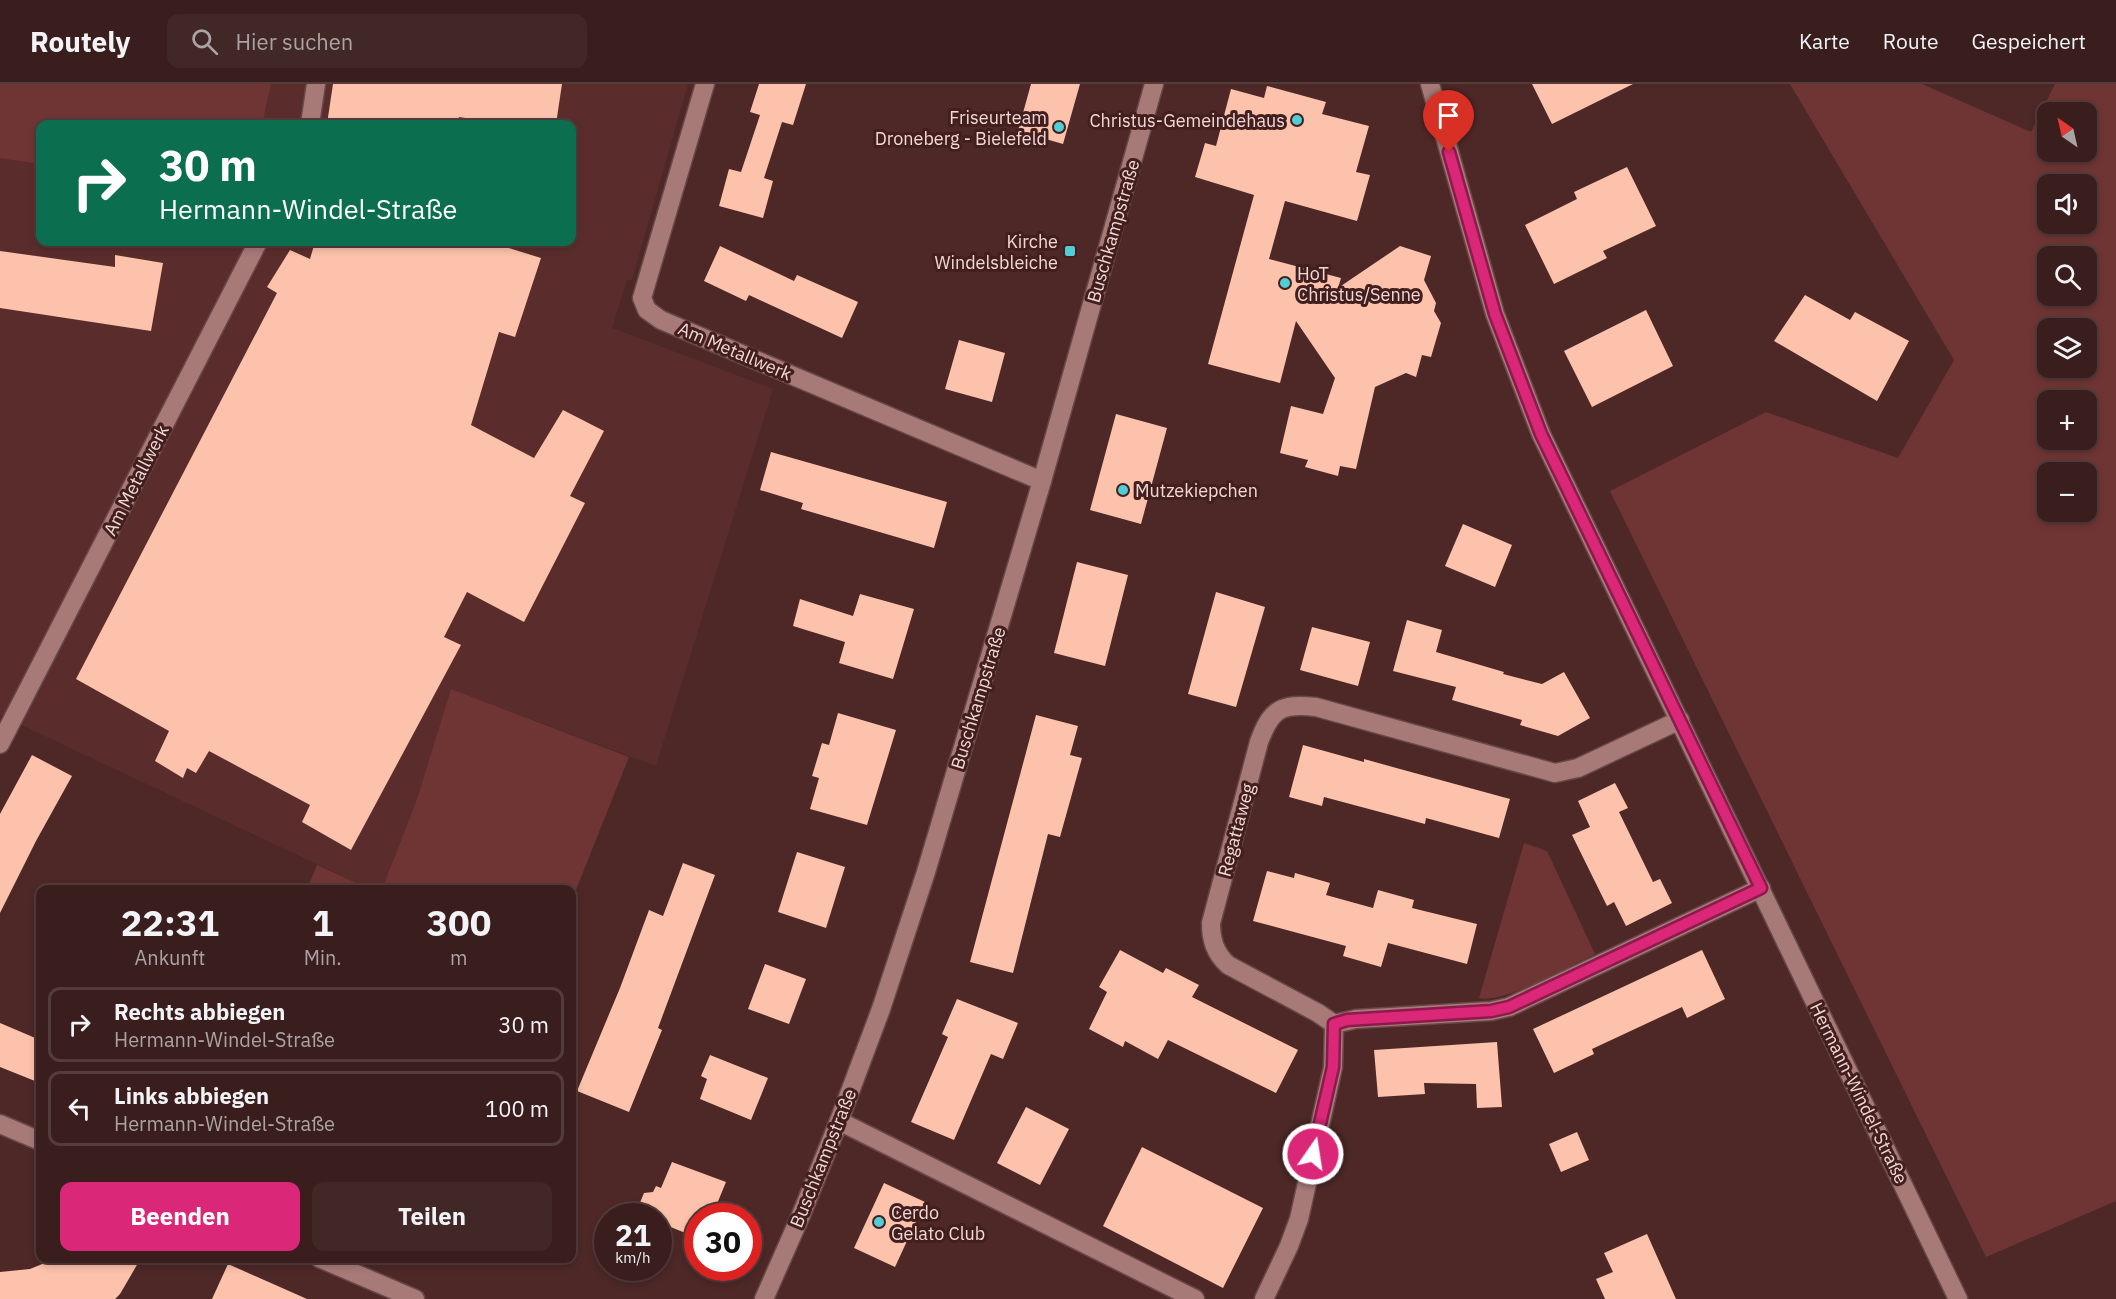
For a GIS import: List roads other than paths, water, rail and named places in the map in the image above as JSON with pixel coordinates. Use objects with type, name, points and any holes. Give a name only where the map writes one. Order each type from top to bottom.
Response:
[{"type":"street","points":[[311,120],[316,84]]},
{"type":"street","name":"Am Metallwerk","points":[[705,84],[642,298],[647,310],[661,320],[1042,481]]},
{"type":"street","name":"Buschkampstraße","points":[[764,1299],[839,1121],[884,999],[926,872],[1042,481],[1154,84]]},
{"type":"street","name":"Hermann-Windel-Straße","points":[[1430,84],[1495,314],[1541,434],[1958,1299]]},
{"type":"street","name":"Am Metallwerk","points":[[0,744],[256,246]]},
{"type":"street","name":"Regattaweg","points":[[1334,1024],[1228,964],[1219,957],[1211,935],[1211,923],[1259,742],[1265,725],[1276,711],[1295,705],[1316,707],[1555,773],[1578,768],[1680,720]]},
{"type":"street","points":[[1264,1299],[1299,1220],[1333,1067],[1334,1024],[1347,1020],[1491,1011],[1509,1007],[1761,888]]},
{"type":"street","points":[[839,1121],[1195,1299]]},
{"type":"street","points":[[0,1124],[36,1139]]},
{"type":"street","points":[[331,1263],[415,1299]]},
{"type":"place","name":"Christus-Gemeindehaus","points":[[1297,120]]},
{"type":"place","name":"Friseurteam Droneberg - Bielefeld","points":[[1059,127]]},
{"type":"place","name":"Kirche Windelsbleiche","points":[[1070,251]]},
{"type":"place","name":"HoT Christus/Senne","points":[[1285,283]]},
{"type":"place","name":"Mutzekiepchen","points":[[1123,490]]},
{"type":"place","name":"Cerdo Gelato Club","points":[[879,1222]]}]
